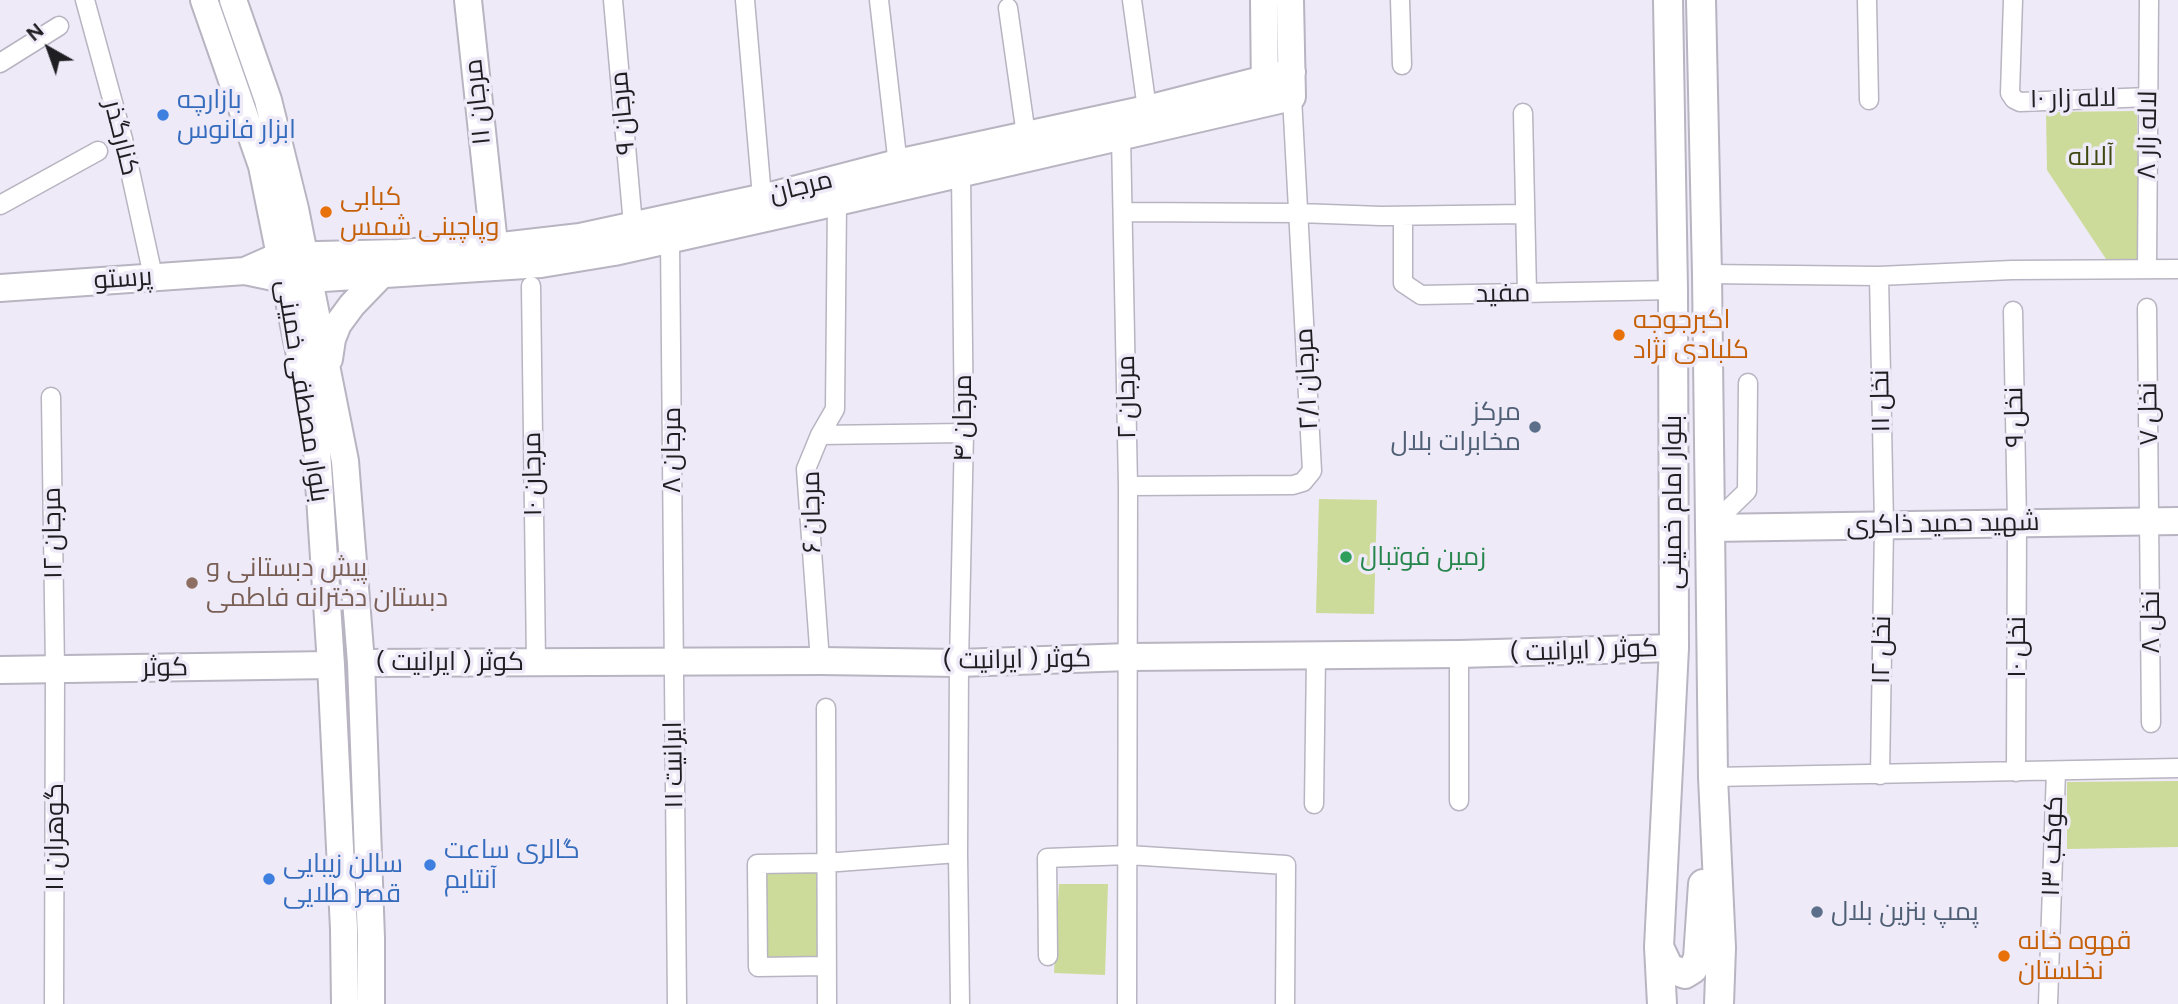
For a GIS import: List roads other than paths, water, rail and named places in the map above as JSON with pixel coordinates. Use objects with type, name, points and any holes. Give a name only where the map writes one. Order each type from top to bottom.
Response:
[{"type":"main road","name":"بلوار امام خمینی","points":[[1662,1004],[1658,947],[1674,648],[1673,290],[1668,0]]},
{"type":"main road","name":"بلوار امام خمینی","points":[[1700,0],[1707,274],[1713,777],[1721,948],[1719,1004]]},
{"type":"main road","points":[[1658,947],[1669,968],[1685,974],[1693,969],[1698,958],[1704,877],[1716,850]]},
{"type":"street","name":"کنارگذر","points":[[85,0],[123,139],[153,276]]},
{"type":"street","name":"بلوار مصطفی خمینی","points":[[204,0],[262,166],[328,372],[345,461],[361,663],[371,1004]]},
{"type":"street","name":"بلوار مصطفی خمینی","points":[[233,0],[268,100],[295,209],[294,267],[306,385],[317,451],[331,665],[345,1004]]},
{"type":"street","name":"مرجان ۱۱","points":[[468,0],[495,257]]},
{"type":"street","name":"مرجان ۹","points":[[613,0],[633,225]]},
{"type":"street","points":[[745,0],[762,197]]},
{"type":"street","points":[[878,0],[900,175]]},
{"type":"street","points":[[1132,0],[1147,109]]},
{"type":"street","points":[[1264,0],[1265,91]]},
{"type":"street","points":[[1290,0],[1292,84]]},
{"type":"street","points":[[1400,0],[1402,65]]},
{"type":"street","points":[[1867,0],[1869,100]]},
{"type":"street","name":"لاله زار ۱۰","points":[[2013,0],[2010,93],[2014,99],[2020,102],[2149,97]]},
{"type":"street","name":"لاله زار ۸","points":[[2147,269],[2149,0]]},
{"type":"street","points":[[1008,8],[1026,135]]},
{"type":"street","points":[[0,63],[59,26]]},
{"type":"street","name":"مرجان","points":[[294,267],[382,274],[495,257],[762,197],[900,175],[961,173],[1121,136],[1292,84]]},
{"type":"street","name":"مرجان ۲/۱","points":[[1128,486],[1293,485],[1303,482],[1312,471],[1292,84]]},
{"type":"street","name":"مرجان","points":[[294,267],[399,253],[495,257],[541,264],[614,252],[837,202],[900,175],[1026,135],[1147,109],[1265,91]]},
{"type":"street","points":[[1523,113],[1527,293]]},
{"type":"street","name":"مرجان ۲","points":[[1121,136],[1128,486],[1127,1004]]},
{"type":"street","points":[[0,205],[98,151]]},
{"type":"street","name":"مرجان ۴","points":[[960,1004],[959,663],[964,433],[961,173]]},
{"type":"street","name":"مرجان ۶","points":[[820,661],[806,469],[820,435],[835,409],[837,202]]},
{"type":"street","points":[[1123,212],[1381,216],[1525,214]]},
{"type":"street","name":"مفید","points":[[1403,216],[1403,283],[1421,295],[1673,290]]},
{"type":"street","name":"مرجان ۸","points":[[670,239],[673,661]]},
{"type":"street","name":"پرستو","points":[[0,288],[294,267]]},
{"type":"street","points":[[1707,274],[1879,276],[2012,270],[2178,269]]},
{"type":"street","points":[[328,372],[332,339],[338,324],[382,274]]},
{"type":"street","name":"نخل ۱۱","points":[[1879,276],[1884,525]]},
{"type":"street","name":"مرجان ۱۰","points":[[531,286],[536,662]]},
{"type":"street","name":"نخل ۷","points":[[2147,307],[2150,521]]},
{"type":"street","name":"نخل ۹","points":[[2013,311],[2017,522]]},
{"type":"street","points":[[1709,528],[1747,491],[1748,383]]},
{"type":"street","name":"مرجان ۱۲","points":[[51,397],[55,670]]},
{"type":"street","points":[[820,435],[964,433]]},
{"type":"street","name":"نخل ۸","points":[[2150,521],[2151,723]]},
{"type":"street","name":"شهید حمید ذاکری","points":[[1709,528],[2178,521]]},
{"type":"street","name":"نخل ۱۰","points":[[2016,772],[2017,522]]},
{"type":"street","name":"نخل ۱۲","points":[[1880,775],[1884,525]]},
{"type":"street","name":"کوثر ( ایرانیت )","points":[[361,663],[959,663],[1129,657],[1459,654],[1674,648]]},
{"type":"street","points":[[1459,654],[1459,802]]},
{"type":"street","points":[[1314,804],[1316,655]]},
{"type":"street","name":"ایرانیت ۱۱","points":[[673,661],[677,1004]]},
{"type":"street","name":"کوثر","points":[[0,670],[331,665]]},
{"type":"street","name":"گوهران ۱۱","points":[[54,1004],[55,670]]},
{"type":"street","points":[[826,708],[827,1004]]},
{"type":"street","points":[[1713,777],[2178,768]]},
{"type":"street","name":"کوکب ۱۳","points":[[2048,1004],[2056,771]]},
{"type":"street","points":[[826,966],[758,967],[757,864],[825,863],[958,853]]},
{"type":"street","points":[[1048,956],[1046,858],[1128,855],[1286,865],[1285,1004]]},
{"type":"place","name":"بازارچه ابزار فانوس","points":[[163,115]]},
{"type":"place","name":"کبابی وپاچینی شمس","points":[[326,212]]},
{"type":"place","name":"اکبرجوجه کلبادی نژاد","points":[[1619,335]]},
{"type":"place","name":"مرکز مخابرات بلال","points":[[1535,427]]},
{"type":"place","name":"زمین فوتبال","points":[[1346,557]]},
{"type":"place","name":"پیش دبستانی و دبستان دخترانه فاطمی","points":[[192,583]]},
{"type":"place","name":"گالری ساعت آنتایم","points":[[430,865]]},
{"type":"place","name":"سالن زیبایی قصر طلایی","points":[[269,879]]},
{"type":"place","name":"پمپ بنزین بلال","points":[[1817,912]]},
{"type":"place","name":"قهوه خانه نخلستان","points":[[2004,956]]},
{"type":"park label","name":"آلاله","points":[[2091,157]]}]
